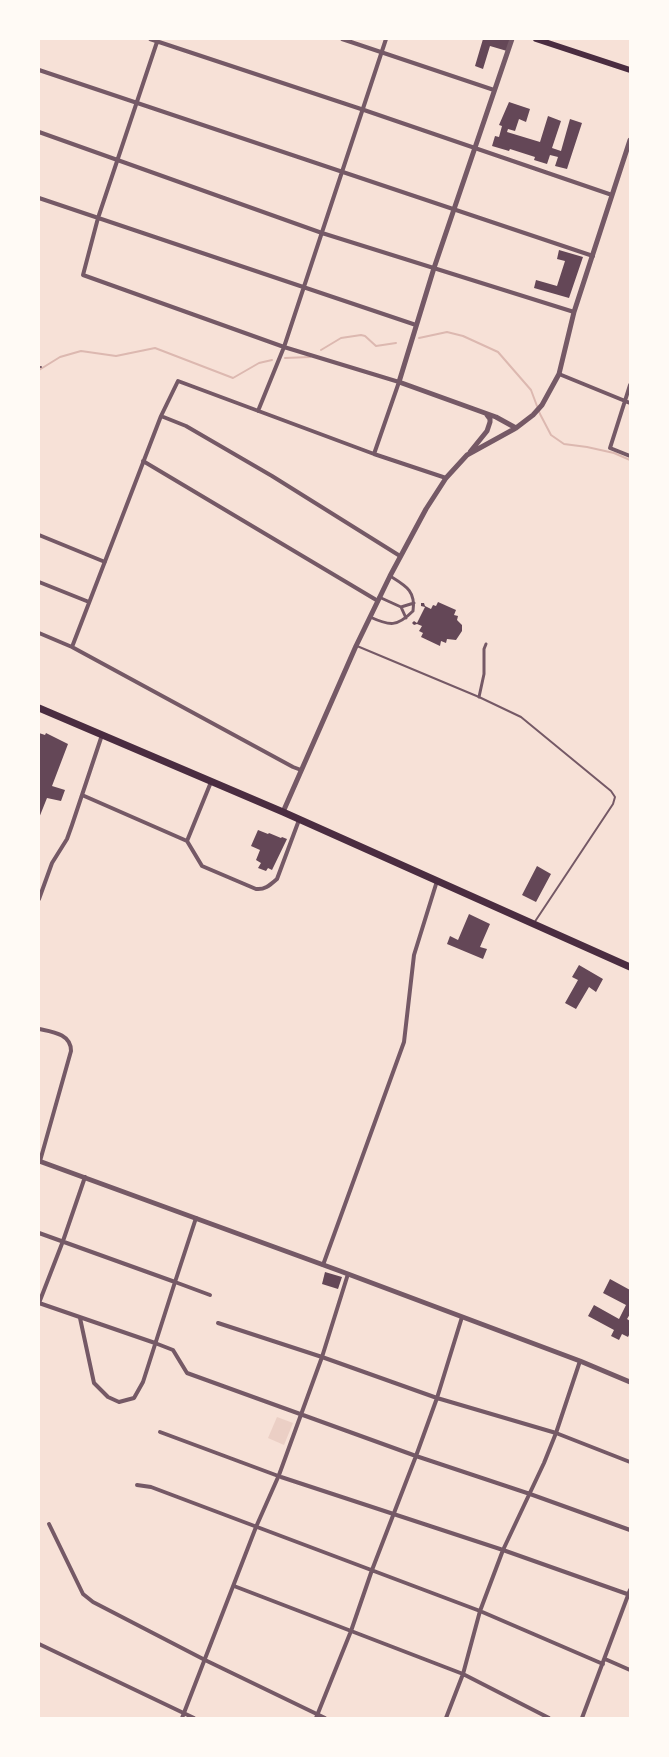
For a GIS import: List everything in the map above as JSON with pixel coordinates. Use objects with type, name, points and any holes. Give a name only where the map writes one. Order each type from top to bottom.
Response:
[{"type":"main road","points":[[536,39],[630,70]]},
{"type":"main road","points":[[39,708],[283,812],[630,967]]},
{"type":"street","points":[[150,39],[476,147],[612,195]]},
{"type":"street","points":[[342,39],[495,90]]},
{"type":"street","points":[[258,411],[284,347],[387,39]]},
{"type":"street","points":[[374,454],[512,39]]},
{"type":"street","points":[[157,40],[98,218],[83,275],[284,347],[399,382],[486,414],[516,428]]},
{"type":"street","points":[[39,70],[592,256]]},
{"type":"street","points":[[39,132],[322,232],[574,312]]},
{"type":"street","points":[[467,455],[516,428],[533,415],[542,405],[559,374],[574,312],[630,140]]},
{"type":"street","points":[[39,198],[416,325]]},
{"type":"street","points":[[559,374],[628,402]]},
{"type":"street","points":[[72,647],[161,416],[180,381],[374,454],[446,478]]},
{"type":"street","points":[[630,385],[628,402],[610,448],[630,456]]},
{"type":"street","points":[[283,812],[378,599],[426,509],[446,478],[489,427],[490,419],[486,414]]},
{"type":"street","points":[[161,416],[186,426],[272,476],[400,556]]},
{"type":"street","points":[[143,461],[378,599],[401,607],[414,603]]},
{"type":"street","points":[[39,535],[105,562]]},
{"type":"street","points":[[370,617],[393,625],[403,622],[413,611],[414,598],[408,588],[390,576]]},
{"type":"street","points":[[39,582],[89,602]]},
{"type":"street","points":[[401,607],[406,618]]},
{"type":"street","points":[[39,633],[72,647],[302,770]]},
{"type":"street","points":[[479,697],[486,644]]},
{"type":"street","points":[[39,899],[52,863],[67,839],[102,735]]},
{"type":"street","points":[[187,841],[211,782]]},
{"type":"street","points":[[82,795],[187,841],[202,866],[256,889],[270,886],[277,879],[299,820]]},
{"type":"street","points":[[323,1265],[404,1042],[414,955],[438,880]]},
{"type":"street","points":[[39,1029],[61,1035],[71,1044],[40,1161],[348,1274],[630,1382]]},
{"type":"street","points":[[85,1177],[39,1303],[173,1350],[187,1373],[630,1530]]},
{"type":"street","points":[[80,1317],[94,1383],[108,1397],[119,1402],[134,1398],[143,1382],[196,1218]]},
{"type":"street","points":[[39,1233],[210,1295]]},
{"type":"street","points":[[183,1716],[256,1527],[279,1475],[322,1357],[348,1274]]},
{"type":"street","points":[[316,1717],[351,1631],[416,1456],[462,1317]]},
{"type":"street","points":[[218,1323],[437,1398],[556,1433],[630,1462]]},
{"type":"street","points":[[446,1718],[463,1674],[480,1611],[503,1550],[556,1433],[580,1361]]},
{"type":"street","points":[[160,1432],[279,1475],[629,1593],[582,1718]]},
{"type":"street","points":[[137,1485],[151,1487],[480,1611],[604,1662],[630,1670]]},
{"type":"street","points":[[49,1524],[79,1587],[83,1594],[93,1602],[316,1717],[325,1718]]},
{"type":"street","points":[[234,1586],[463,1674],[549,1718]]},
{"type":"street","points":[[39,1644],[183,1716],[194,1718]]},
{"type":"lane","points":[[356,645],[521,717],[611,791],[615,797],[613,804],[534,923]]},
{"type":"shaded area","points":[[277,1417],[293,1423],[284,1445],[268,1438]]},
{"type":"building","points":[[483,39],[510,40],[507,51],[490,46],[483,69],[475,66]]},
{"type":"building","points":[[509,102],[530,109],[526,122],[519,119],[515,131],[508,129],[507,132],[540,142],[548,116],[561,121],[552,148],[561,151],[570,119],[582,123],[567,169],[555,166],[558,157],[550,155],[547,164],[534,160],[535,157],[492,146],[495,136],[499,137],[502,126],[499,125]]},
{"type":"building","points":[[559,250],[583,257],[569,298],[534,288],[536,280],[557,286],[565,261],[557,259]]},
{"type":"building","points":[[438,602],[456,610],[454,615],[458,616],[457,620],[462,625],[462,631],[456,640],[447,639],[446,643],[441,641],[440,646],[421,637],[423,633],[419,631],[422,626],[412,623],[414,621],[417,623],[425,607],[421,606],[421,603],[431,609]]},
{"type":"building","points":[[39,733],[45,735],[46,733],[68,744],[52,786],[65,790],[61,801],[47,798],[39,818]]},
{"type":"building","points":[[258,830],[287,839],[272,870],[268,868],[266,871],[258,868],[261,863],[256,860],[260,850],[251,846]]},
{"type":"building","points":[[537,866],[551,874],[536,902],[522,895]]},
{"type":"building","points":[[469,914],[490,924],[480,947],[487,949],[483,959],[447,944],[450,936],[458,940]]},
{"type":"building","points":[[579,965],[603,979],[596,992],[589,987],[576,1009],[565,1003],[578,980],[572,977]]},
{"type":"building","points":[[325,1272],[342,1277],[338,1289],[322,1284]]},
{"type":"building","points":[[610,1279],[630,1290],[630,1314],[627,1319],[630,1321],[630,1333],[628,1337],[622,1334],[619,1340],[611,1336],[614,1330],[588,1316],[594,1305],[619,1319],[626,1305],[603,1293]]},
{"type":"waterway","points":[[419,338],[447,332],[463,336],[498,352],[531,390],[551,435],[564,444],[614,453],[630,460]]},
{"type":"waterway","points":[[321,350],[341,338],[361,335],[376,346],[396,343]]},
{"type":"waterway","points":[[39,370],[60,357],[81,351],[116,356],[155,348],[233,378],[259,363],[272,360]]},
{"type":"waterway","points":[[285,358],[310,357]]}]
